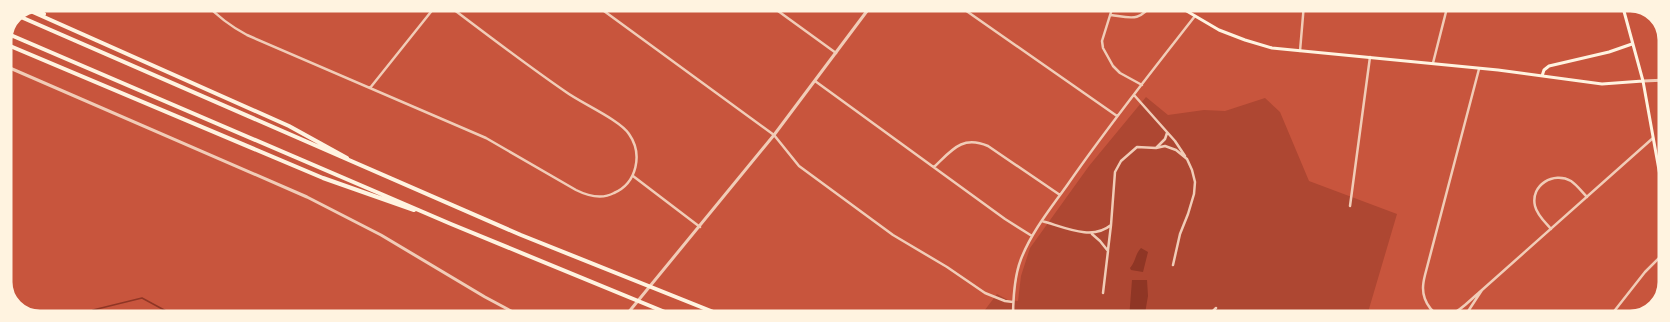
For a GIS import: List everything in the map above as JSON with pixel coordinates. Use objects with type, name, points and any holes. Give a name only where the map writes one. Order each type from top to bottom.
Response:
[{"type":"highway","points":[[37,10],[64,26]]},
{"type":"highway","points":[[32,11],[289,126],[372,171]]},
{"type":"highway","points":[[21,17],[521,235],[714,312]]},
{"type":"highway","points":[[11,35],[451,224],[665,312]]},
{"type":"highway","points":[[10,46],[323,178],[451,224]]},
{"type":"main road","points":[[1184,10],[1219,30],[1272,48],[1433,63],[1602,84],[1643,81]]},
{"type":"main road","points":[[1624,10],[1643,81],[1660,177]]},
{"type":"main road","points":[[1542,76],[1544,70],[1549,66],[1609,52],[1632,44]]},
{"type":"street","points":[[212,10],[226,23],[247,35],[496,143],[588,196],[601,197],[614,194],[625,186],[632,176],[636,165],[637,153],[634,142],[628,132],[619,124],[561,89],[454,10]]},
{"type":"street","points":[[370,88],[432,10]]},
{"type":"street","points":[[603,10],[774,135],[799,166],[894,235],[985,292],[1005,301],[1013,302]]},
{"type":"street","points":[[776,10],[836,53]]},
{"type":"street","points":[[630,312],[774,135],[868,10]]},
{"type":"street","points":[[965,10],[1117,116]]},
{"type":"street","points":[[1112,10],[1102,41],[1103,48],[1113,66],[1120,73],[1142,85]]},
{"type":"street","points":[[1110,15],[1137,18],[1144,15],[1148,10]]},
{"type":"street","points":[[1300,51],[1303,10]]},
{"type":"street","points":[[1433,63],[1446,10]]},
{"type":"street","points":[[1013,312],[1013,302],[1021,260],[1032,236],[1117,116],[1195,16]]},
{"type":"street","points":[[1350,206],[1370,57]]},
{"type":"street","points":[[10,67],[307,197],[381,235],[485,297],[514,312]]},
{"type":"street","points":[[1434,312],[1425,301],[1423,288],[1425,275],[1479,69]]},
{"type":"street","points":[[1643,81],[1660,80]]},
{"type":"street","points":[[815,81],[1005,219],[1032,236]]},
{"type":"street","points":[[1134,95],[1167,132],[1187,159],[1195,182],[1194,194],[1180,234],[1173,265]]},
{"type":"street","points":[[1156,148],[1165,139],[1167,132]]},
{"type":"street","points":[[1455,312],[1653,138]]},
{"type":"street","points":[[934,167],[955,147],[966,142],[978,142],[988,146],[1060,195]]},
{"type":"street","points":[[1103,293],[1116,172],[1121,162],[1137,147],[1156,148],[1165,146],[1176,150],[1187,159]]},
{"type":"street","points":[[632,176],[700,227]]},
{"type":"street","points":[[1551,228],[1538,214],[1534,206],[1534,197],[1537,188],[1543,182],[1552,178],[1562,178],[1572,182],[1587,197]]},
{"type":"street","points":[[1042,221],[1092,234],[1108,251]]},
{"type":"street","points":[[1092,234],[1111,225]]},
{"type":"street","points":[[1614,312],[1645,272],[1660,257]]},
{"type":"street","points":[[1468,312],[1482,290]]},
{"type":"street","points":[[1212,312],[1216,308]]},
{"type":"shaded area","points":[[1146,97],[1168,115],[1204,110],[1225,111],[1265,98],[1280,112],[1309,181],[1397,214],[1368,312],[983,312],[997,294],[1008,300],[1018,301],[1021,276],[1030,248],[1089,166]]},
{"type":"shaded area","points":[[1141,248],[1148,252],[1143,272],[1131,270],[1130,268]]},
{"type":"shaded area","points":[[1132,280],[1147,280],[1148,296],[1145,312],[1130,312]]},
{"type":"waterway","points":[[90,312],[93,310],[142,298],[168,312]]},
{"type":"waterway","points":[[16,300],[25,308]]}]
